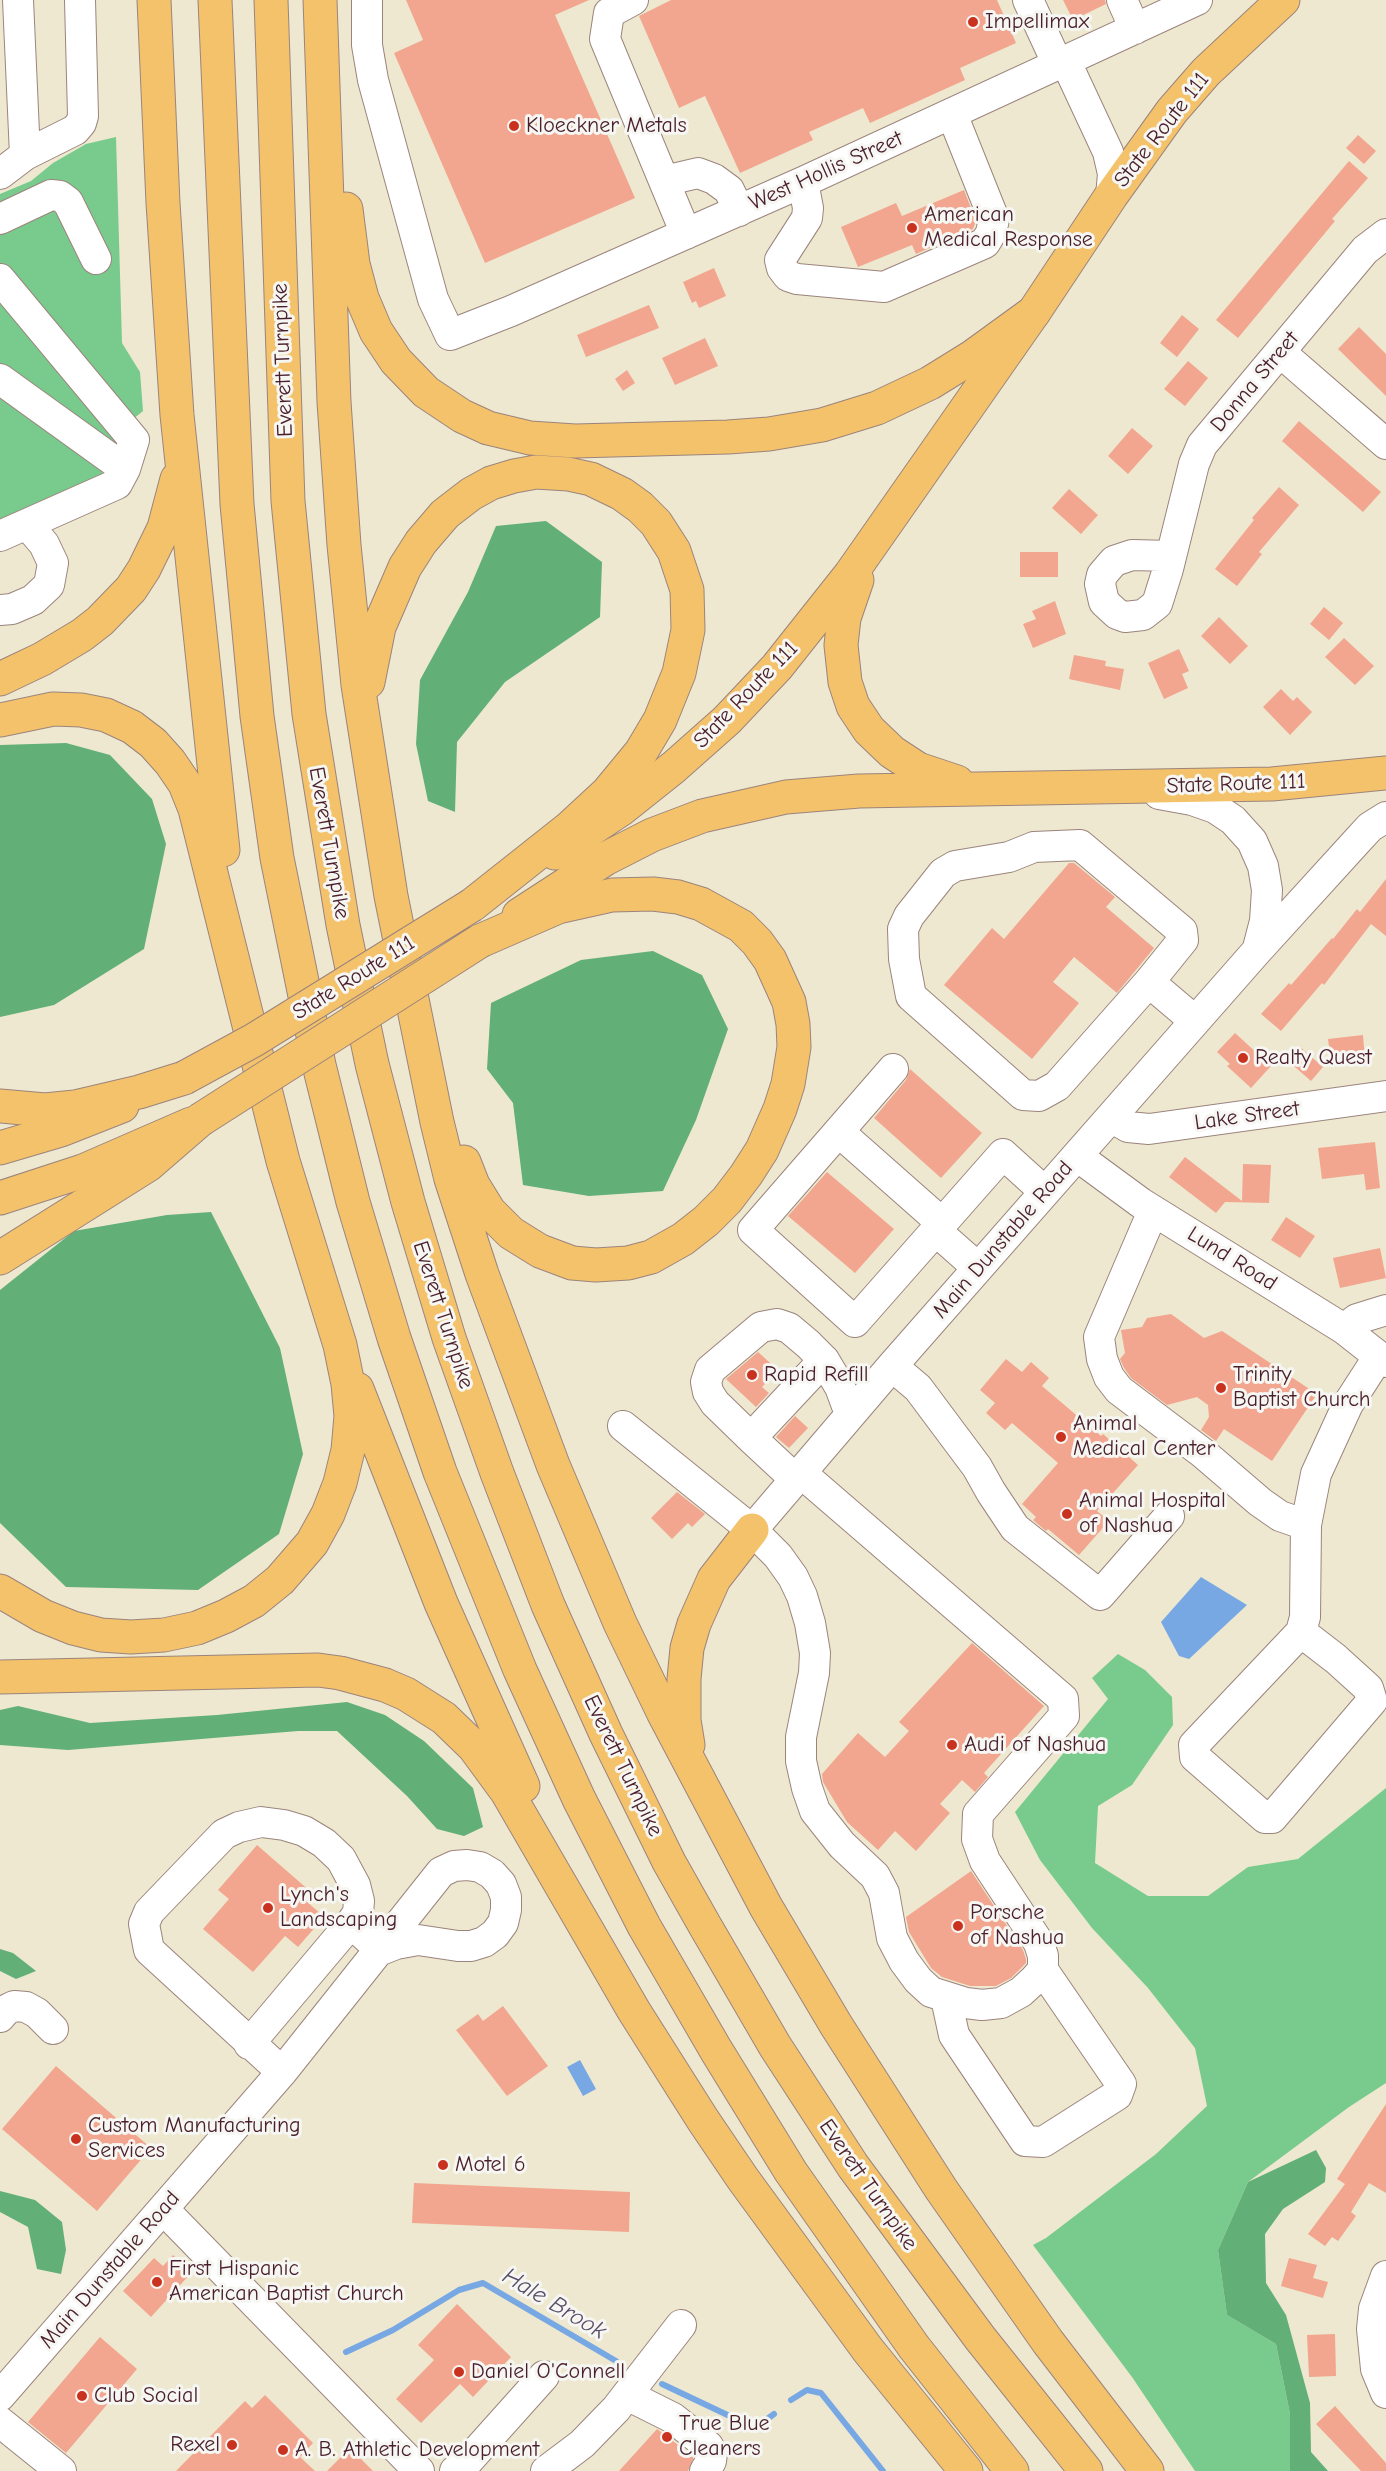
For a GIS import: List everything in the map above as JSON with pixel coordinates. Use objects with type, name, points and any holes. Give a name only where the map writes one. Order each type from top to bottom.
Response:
[{"type":"main road","points":[[154,0],[177,415],[224,860],[238,962],[256,1053]]},
{"type":"main road","points":[[215,0],[237,504],[257,716],[277,858],[319,1065],[353,1202],[394,1338],[440,1472],[520,1670],[579,1799],[644,1926],[740,2091],[798,2182],[914,2346],[1012,2471]]},
{"type":"main road","name":"Everett Turnpike","points":[[272,0],[288,501],[309,714],[338,902],[367,1041],[408,1202],[449,1338],[496,1473],[548,1605],[611,1745],[669,1862],[775,2046],[853,2166],[980,2338],[1086,2471]]},
{"type":"main road","points":[[321,0],[351,252],[362,298],[376,331],[405,372],[438,400],[475,422],[516,436],[574,441],[749,436],[807,428],[863,413],[918,389],[958,367],[1034,312]]},
{"type":"main road","points":[[321,0],[338,474],[350,615],[367,756],[391,896],[451,1179],[510,1354],[556,1475],[607,1595],[700,1784],[783,1937],[903,2132],[1023,2307],[1147,2471]]},
{"type":"main road","name":"State Route 111","points":[[0,1148],[86,1121],[184,1078],[264,1034],[603,821],[647,789],[701,744],[777,667],[830,603],[1162,125],[1194,85],[1283,0]]},
{"type":"main road","points":[[0,679],[42,659],[82,635],[117,605],[137,579],[164,528],[175,491],[178,461],[177,415]]},
{"type":"main road","points":[[367,756],[368,675],[382,620],[394,588],[412,554],[437,521],[453,506],[482,487],[502,479],[536,472],[558,473],[591,479],[612,488],[632,500],[656,523],[669,541],[678,560],[687,590],[689,616],[684,657],[674,689],[660,720],[641,752],[608,792],[568,829],[472,905]]},
{"type":"main road","points":[[890,517],[857,581],[844,618],[841,655],[850,698],[857,714],[869,730],[908,763],[948,780],[1000,789]]},
{"type":"main road","points":[[0,720],[53,709],[94,712],[132,727],[153,743],[171,762],[185,784],[195,809],[292,1193],[340,1345],[467,1665],[504,1746],[634,2011]]},
{"type":"main road","name":"State Route 111","points":[[0,1198],[83,1170],[200,1120],[605,859],[668,828],[711,814],[769,800],[812,794],[1272,784],[1386,773]]},
{"type":"main road","points":[[419,1034],[466,1167],[478,1194],[504,1227],[530,1246],[550,1256],[572,1263],[607,1266],[651,1257],[683,1239],[706,1221],[727,1200],[755,1162],[769,1135],[784,1096],[793,1059],[794,1036],[791,1012],[782,982],[764,951],[741,926],[711,908],[689,900],[665,895],[632,894],[598,897],[558,907],[480,941]]},
{"type":"main road","points":[[0,1106],[45,1110],[75,1107],[139,1092],[184,1078]]},
{"type":"main road","points":[[0,1258],[148,1165],[200,1120]]},
{"type":"main road","points":[[0,1591],[28,1608],[72,1628],[101,1635],[131,1637],[164,1635],[197,1628],[226,1617],[261,1596],[286,1574],[312,1543],[328,1514],[340,1483],[348,1450],[351,1416],[348,1384],[340,1345]]},
{"type":"main road","points":[[700,1784],[690,1752],[684,1720],[687,1648],[694,1624],[709,1589],[720,1570],[752,1530]]},
{"type":"main road","points":[[0,1677],[318,1670],[352,1675],[406,1694],[444,1718],[474,1747],[507,1792],[634,2011],[703,2120],[784,2237],[876,2360],[966,2471]]},
{"type":"main road","points":[[0,1688],[228,1672]]},
{"type":"street","points":[[18,0],[24,155]]},
{"type":"street","points":[[0,174],[24,155],[75,130],[81,123],[80,0]]},
{"type":"street","name":"West Hollis Street","points":[[367,0],[367,45],[373,80],[433,299],[450,335],[803,183],[1136,29],[1182,3]]},
{"type":"street","points":[[633,0],[609,13],[605,39],[686,234]]},
{"type":"street","points":[[1028,0],[1108,152],[1113,174],[1111,196]]},
{"type":"street","points":[[1122,0],[1136,29]]},
{"type":"street","points":[[803,183],[808,208],[807,218],[780,260],[788,276],[797,279],[884,287],[985,243],[991,233],[994,219],[951,114]]},
{"type":"street","points":[[664,181],[698,173],[714,178],[729,190],[739,211]]},
{"type":"street","points":[[0,219],[51,195],[60,196],[68,202],[96,259]]},
{"type":"street","name":"Donna Street","points":[[1171,556],[1194,464],[1202,445],[1365,250],[1386,234]]},
{"type":"street","points":[[0,279],[134,440],[125,469],[117,484],[0,536]]},
{"type":"street","points":[[1280,352],[1386,444]]},
{"type":"street","points":[[6,390],[125,469]]},
{"type":"street","points":[[0,610],[12,609],[33,600],[49,585],[53,563],[44,544],[27,524]]},
{"type":"street","name":"Main Dunstable Road","points":[[1093,787],[1154,793],[1192,800],[1215,808],[1239,826],[1258,853],[1266,882],[1266,914],[1256,952]]},
{"type":"street","name":"Main Dunstable Road","points":[[752,1530],[850,1414],[1256,952],[1370,827],[1386,817]]},
{"type":"street","points":[[1080,845],[1182,931],[1184,940],[1149,982],[1057,1086],[1039,1096],[1023,1095],[911,996],[904,959],[903,929],[909,916],[943,873],[955,866],[1009,857],[1034,847],[1080,845]]},
{"type":"street","points":[[1149,982],[1195,1021]]},
{"type":"street","points":[[893,1069],[753,1230],[855,1322],[1003,1154],[1045,1192]]},
{"type":"street","name":"Lake Street","points":[[1111,1117],[1123,1125],[1149,1129],[1386,1096]]},
{"type":"street","points":[[839,1132],[939,1227],[978,1268]]},
{"type":"street","name":"Lund Road","points":[[1077,1156],[1153,1211],[1344,1329],[1383,1359]]},
{"type":"street","points":[[1153,1211],[1099,1337],[1102,1359],[1109,1377],[1119,1390],[1204,1454],[1260,1502],[1280,1516],[1306,1525]]},
{"type":"street","points":[[1344,1329],[1357,1319],[1386,1310]]},
{"type":"street","points":[[850,1414],[840,1387],[824,1360],[789,1328],[777,1324],[761,1327],[750,1333],[710,1370],[706,1382],[708,1392],[715,1403],[751,1438],[1063,1699],[1064,1716],[978,1814],[977,1839],[985,1861],[1039,1942],[1043,1956],[1043,1970],[1121,2084],[1117,2095],[1042,2142],[1025,2141],[954,2035],[946,1998]]},
{"type":"street","points":[[1301,1632],[1336,1659],[1368,1689],[1372,1701],[1272,1818],[1265,1818],[1195,1757],[1194,1745],[1301,1632],[1305,1617],[1306,1525],[1316,1474],[1323,1454],[1348,1404],[1383,1359]]},
{"type":"street","points":[[751,1438],[824,1360]]},
{"type":"street","points":[[892,1366],[918,1388],[977,1467],[1015,1528],[1100,1595],[1169,1516]]},
{"type":"street","points":[[623,1426],[752,1530],[778,1556],[793,1577],[802,1596],[810,1623],[815,1653],[814,1673],[802,1728],[801,1761],[807,1788],[815,1811],[842,1845],[875,1876],[884,1893],[892,1938],[904,1961],[918,1980],[931,1992],[946,1998],[982,2005],[1001,2002],[1021,1992],[1043,1970]]},
{"type":"street","points":[[249,2044],[351,1923],[357,1913],[359,1901],[355,1885],[341,1859],[324,1843],[304,1831],[261,1822],[239,1827],[224,1834],[149,1912],[144,1924],[149,1950],[249,2044],[282,2072]]},
{"type":"street","name":"Main Dunstable Road","points":[[0,2396],[282,2072],[381,1950],[351,1923]]},
{"type":"street","points":[[0,2017],[14,2006],[26,2007],[53,2029]]},
{"type":"street","points":[[164,2210],[419,2471]]},
{"type":"street","points":[[1386,2276],[1374,2309],[1372,2329],[1377,2369],[1386,2393]]},
{"type":"street","points":[[546,2471],[582,2444],[627,2395],[681,2325]]},
{"type":"street","points":[[455,2471],[467,2462],[544,2376]]},
{"type":"street","points":[[627,2395],[673,2418],[708,2446],[712,2453],[711,2461],[705,2471]]},
{"type":"street","points":[[0,2422],[61,2471]]},
{"type":"green space","points":[[116,137],[122,343],[140,372],[143,411],[127,424],[111,448],[0,370],[0,194],[31,181],[53,163],[86,144]]},
{"type":"green space","points":[[0,392],[105,467],[102,474],[0,519]]},
{"type":"green space","points":[[546,521],[602,562],[600,617],[505,682],[457,742],[455,812],[428,801],[416,744],[420,680],[468,592],[496,526]]},
{"type":"green space","points":[[66,743],[110,755],[152,799],[166,844],[144,949],[54,1005],[0,1017],[0,745]]},
{"type":"green space","points":[[653,951],[702,975],[728,1029],[696,1120],[663,1191],[589,1196],[523,1185],[513,1103],[487,1069],[491,1003],[581,960]]},
{"type":"green space","points":[[211,1212],[280,1348],[303,1454],[279,1534],[198,1590],[66,1587],[0,1523],[0,1290],[74,1231],[167,1215]]},
{"type":"green space","points":[[1118,1654],[1145,1670],[1172,1697],[1173,1725],[1132,1785],[1098,1806],[1095,1863],[1148,1896],[1208,1896],[1248,1867],[1298,1859],[1386,1788],[1386,2083],[1349,2107],[1248,2182],[1218,2250],[1227,2315],[1276,2344],[1290,2414],[1290,2471],[1195,2471],[1132,2377],[1033,2245],[1046,2238],[1156,2154],[1207,2106],[1195,2048],[1148,1988],[1092,1928],[1040,1860],[1015,1812],[1108,1699],[1092,1678]]},
{"type":"green space","points":[[347,1702],[385,1715],[424,1741],[473,1788],[483,1827],[464,1836],[437,1829],[407,1796],[337,1731],[298,1731],[68,1750],[0,1745],[0,1710],[18,1706],[90,1723],[217,1715]]},
{"type":"green space","points":[[0,1949],[13,1953],[36,1971],[16,1979],[0,1971]]},
{"type":"green space","points":[[1316,2150],[1326,2168],[1325,2182],[1283,2209],[1265,2234],[1266,2283],[1286,2315],[1310,2403],[1311,2452],[1328,2471],[1290,2471],[1290,2414],[1276,2344],[1227,2315],[1218,2250],[1248,2182]]},
{"type":"green space","points":[[0,2191],[35,2200],[62,2222],[66,2250],[61,2274],[37,2269],[28,2227],[0,2212]]},
{"type":"water","points":[[1201,1577],[1247,1605],[1189,1659],[1179,1656],[1161,1622]]},
{"type":"water","points":[[580,2060],[596,2089],[583,2096],[567,2067]]},
{"type":"building","name":"Kloeckner Metals","points":[[406,0],[589,0],[555,15],[635,198],[485,263],[394,53],[423,40]]},
{"type":"building","points":[[671,0],[997,0],[1016,43],[960,68],[965,80],[870,123],[863,108],[809,132],[813,140],[740,173],[705,96],[679,108],[639,16]]},
{"type":"building","points":[[1063,0],[1105,0],[1106,4],[1073,20]]},
{"type":"building","points":[[1358,135],[1376,151],[1364,164],[1346,148]]},
{"type":"building","points":[[1349,161],[1368,178],[1332,219],[1335,221],[1238,338],[1216,320]]},
{"type":"building","name":"American Medical Response","points":[[964,190],[976,221],[973,229],[916,254],[912,245],[858,267],[841,227],[896,203],[902,216]]},
{"type":"building","points":[[714,268],[726,296],[699,308],[696,301],[692,303],[683,282]]},
{"type":"building","points":[[649,305],[659,328],[586,357],[577,335]]},
{"type":"building","points":[[1182,315],[1199,329],[1177,357],[1160,343]]},
{"type":"building","points":[[1359,327],[1386,354],[1386,396],[1338,349]]},
{"type":"building","points":[[705,338],[718,366],[675,385],[662,358]]},
{"type":"building","points":[[1188,361],[1208,378],[1185,406],[1164,389]]},
{"type":"building","points":[[627,370],[635,383],[623,391],[615,379]]},
{"type":"building","points":[[1299,421],[1381,492],[1363,512],[1282,441]]},
{"type":"building","points":[[1132,428],[1153,446],[1128,474],[1108,456]]},
{"type":"building","points":[[1279,487],[1299,505],[1259,552],[1262,554],[1237,586],[1215,569],[1254,520],[1252,518]]},
{"type":"building","points":[[1069,489],[1098,515],[1081,534],[1052,508]]},
{"type":"building","points":[[1020,552],[1058,552],[1058,577],[1020,577]]},
{"type":"building","points":[[1055,601],[1066,634],[1033,648],[1023,624],[1036,619],[1032,611]]},
{"type":"building","points":[[1324,607],[1343,623],[1329,640],[1310,624]]},
{"type":"building","points":[[1219,617],[1248,646],[1230,664],[1201,636]]},
{"type":"building","points":[[1344,638],[1374,666],[1355,685],[1325,657]]},
{"type":"building","points":[[1179,649],[1189,671],[1182,674],[1188,688],[1164,699],[1148,663]]},
{"type":"building","points":[[1074,655],[1106,661],[1105,666],[1124,669],[1120,690],[1069,679]]},
{"type":"building","points":[[1281,689],[1293,701],[1297,697],[1312,712],[1290,735],[1263,707]]},
{"type":"building","points":[[1069,863],[1074,863],[1115,897],[1106,907],[1154,948],[1117,993],[1074,957],[1053,982],[1079,1003],[1032,1059],[944,985],[992,928],[1004,939]]},
{"type":"building","points":[[1386,879],[1386,936],[1371,924],[1324,985],[1322,983],[1281,1031],[1261,1014],[1289,983],[1291,985],[1357,909],[1360,912]]},
{"type":"building","name":"Realty Quest","points":[[1235,1033],[1271,1066],[1251,1088],[1227,1066],[1230,1064],[1217,1052]]},
{"type":"building","points":[[1363,1035],[1365,1060],[1331,1063],[1328,1039]]},
{"type":"building","points":[[1299,1046],[1323,1067],[1311,1081],[1287,1060]]},
{"type":"building","points":[[910,1069],[982,1133],[941,1178],[874,1118],[906,1080]]},
{"type":"building","points":[[1375,1142],[1380,1188],[1366,1190],[1364,1174],[1322,1179],[1318,1148]]},
{"type":"building","points":[[1185,1157],[1242,1201],[1243,1164],[1271,1165],[1269,1203],[1225,1202],[1216,1213],[1169,1177]]},
{"type":"building","points":[[827,1172],[894,1229],[855,1273],[788,1216]]},
{"type":"building","points":[[1286,1217],[1315,1236],[1300,1258],[1271,1240]]},
{"type":"building","points":[[1380,1248],[1386,1278],[1340,1288],[1333,1258]]},
{"type":"building","name":"Trinity Baptist Church","points":[[1171,1314],[1204,1338],[1222,1331],[1317,1394],[1272,1461],[1224,1429],[1216,1441],[1201,1430],[1209,1417],[1208,1405],[1197,1397],[1167,1405],[1131,1378],[1124,1368],[1120,1359],[1125,1353],[1121,1330],[1142,1327],[1147,1318]]},
{"type":"building","name":"Rapid Refill","points":[[758,1352],[778,1370],[762,1387],[769,1393],[756,1407],[726,1379]]},
{"type":"building","name":"Animal Medical Center","points":[[1006,1359],[1022,1372],[1031,1362],[1049,1378],[1042,1386],[1138,1465],[1097,1511],[1109,1521],[1079,1555],[1048,1529],[1046,1531],[1033,1520],[1036,1517],[1022,1504],[1058,1463],[1012,1423],[1005,1430],[986,1413],[995,1403],[980,1390]]},
{"type":"building","points":[[795,1416],[808,1428],[789,1448],[776,1437]]},
{"type":"building","points":[[677,1492],[705,1514],[692,1527],[688,1523],[672,1539],[651,1518]]},
{"type":"building","name":"Audi of Nashua","points":[[972,1643],[1044,1706],[984,1773],[988,1777],[975,1792],[962,1780],[940,1804],[950,1813],[916,1851],[895,1831],[878,1850],[847,1822],[823,1782],[822,1774],[858,1733],[885,1757],[909,1731],[899,1722]]},
{"type":"building","name":"Lynch's Landscaping","points":[[257,1845],[311,1892],[304,1899],[324,1917],[298,1947],[285,1936],[253,1972],[203,1929],[229,1899],[218,1890]]},
{"type":"building","name":"Porsche of Nashua","points":[[971,1871],[1023,1950],[1026,1959],[1026,1963],[1011,1978],[996,1986],[970,1986],[942,1977],[931,1968],[909,1932],[906,1917]]},
{"type":"building","points":[[503,2006],[548,2066],[507,2096],[456,2030],[478,2014],[483,2021]]},
{"type":"building","name":"Custom Manufacturing Services","points":[[56,2066],[151,2148],[97,2211],[2,2129]]},
{"type":"building","points":[[1386,2104],[1386,2193],[1369,2183],[1351,2212],[1356,2216],[1338,2241],[1332,2237],[1325,2246],[1308,2234],[1345,2184],[1337,2179]]},
{"type":"building","points":[[414,2183],[630,2192],[629,2232],[412,2223]]},
{"type":"building","name":"First Hispanic American Baptist Church","points":[[173,2255],[192,2272],[151,2317],[123,2291],[154,2258],[163,2266]]},
{"type":"building","points":[[1289,2258],[1317,2265],[1313,2278],[1328,2282],[1323,2298],[1281,2286]]},
{"type":"building","name":"Daniel O'Connell","points":[[457,2304],[511,2357],[473,2397],[460,2384],[421,2423],[396,2399],[434,2360],[418,2345]]},
{"type":"building","points":[[1335,2334],[1336,2376],[1309,2377],[1307,2335]]},
{"type":"building","name":"Club Social","points":[[100,2337],[137,2369],[66,2453],[28,2422]]},
{"type":"building","name":"Rexel","points":[[265,2395],[313,2443],[300,2457],[315,2471],[176,2471],[245,2401],[252,2408]]},
{"type":"building","points":[[1335,2406],[1386,2463],[1386,2471],[1361,2471],[1316,2424]]},
{"type":"building","name":"True Blue Cleaners","points":[[657,2429],[694,2457],[688,2471],[619,2471]]},
{"type":"building","points":[[350,2448],[373,2471],[327,2471]]},
{"type":"waterway","name":"Hale Brook","points":[[346,2352],[393,2330],[459,2290],[483,2283],[616,2361]]},
{"type":"waterway","name":"Hale Brook","points":[[662,2384],[755,2428],[774,2414]]},
{"type":"waterway","name":"Hale Brook","points":[[791,2400],[807,2390],[821,2393],[883,2471]]},
{"type":"place","name":"Impellimax","points":[[973,22]]},
{"type":"place","name":"Kloeckner Metals","points":[[514,126]]},
{"type":"place","name":"American Medical Response","points":[[912,228]]},
{"type":"place","name":"Realty Quest","points":[[1243,1058]]},
{"type":"place","name":"Rapid Refill","points":[[752,1375]]},
{"type":"place","name":"Trinity Baptist Church","points":[[1221,1388]]},
{"type":"place","name":"Animal Medical Center","points":[[1061,1437]]},
{"type":"place","name":"Animal Hospital of Nashua","points":[[1067,1514]]},
{"type":"place","name":"Audi of Nashua","points":[[952,1745]]},
{"type":"place","name":"Lynch's Landscaping","points":[[268,1908]]},
{"type":"place","name":"Porsche of Nashua","points":[[958,1926]]},
{"type":"place","name":"Custom Manufacturing Services","points":[[76,2139]]},
{"type":"place","name":"Motel 6","points":[[443,2165]]},
{"type":"place","name":"First Hispanic American Baptist Church","points":[[157,2282]]},
{"type":"place","name":"Daniel O'Connell","points":[[459,2372]]},
{"type":"place","name":"Club Social","points":[[82,2396]]},
{"type":"place","name":"True Blue Cleaners","points":[[667,2437]]},
{"type":"place","name":"Rexel","points":[[232,2445]]},
{"type":"place","name":"A. B. Athletic Development","points":[[283,2450]]}]
